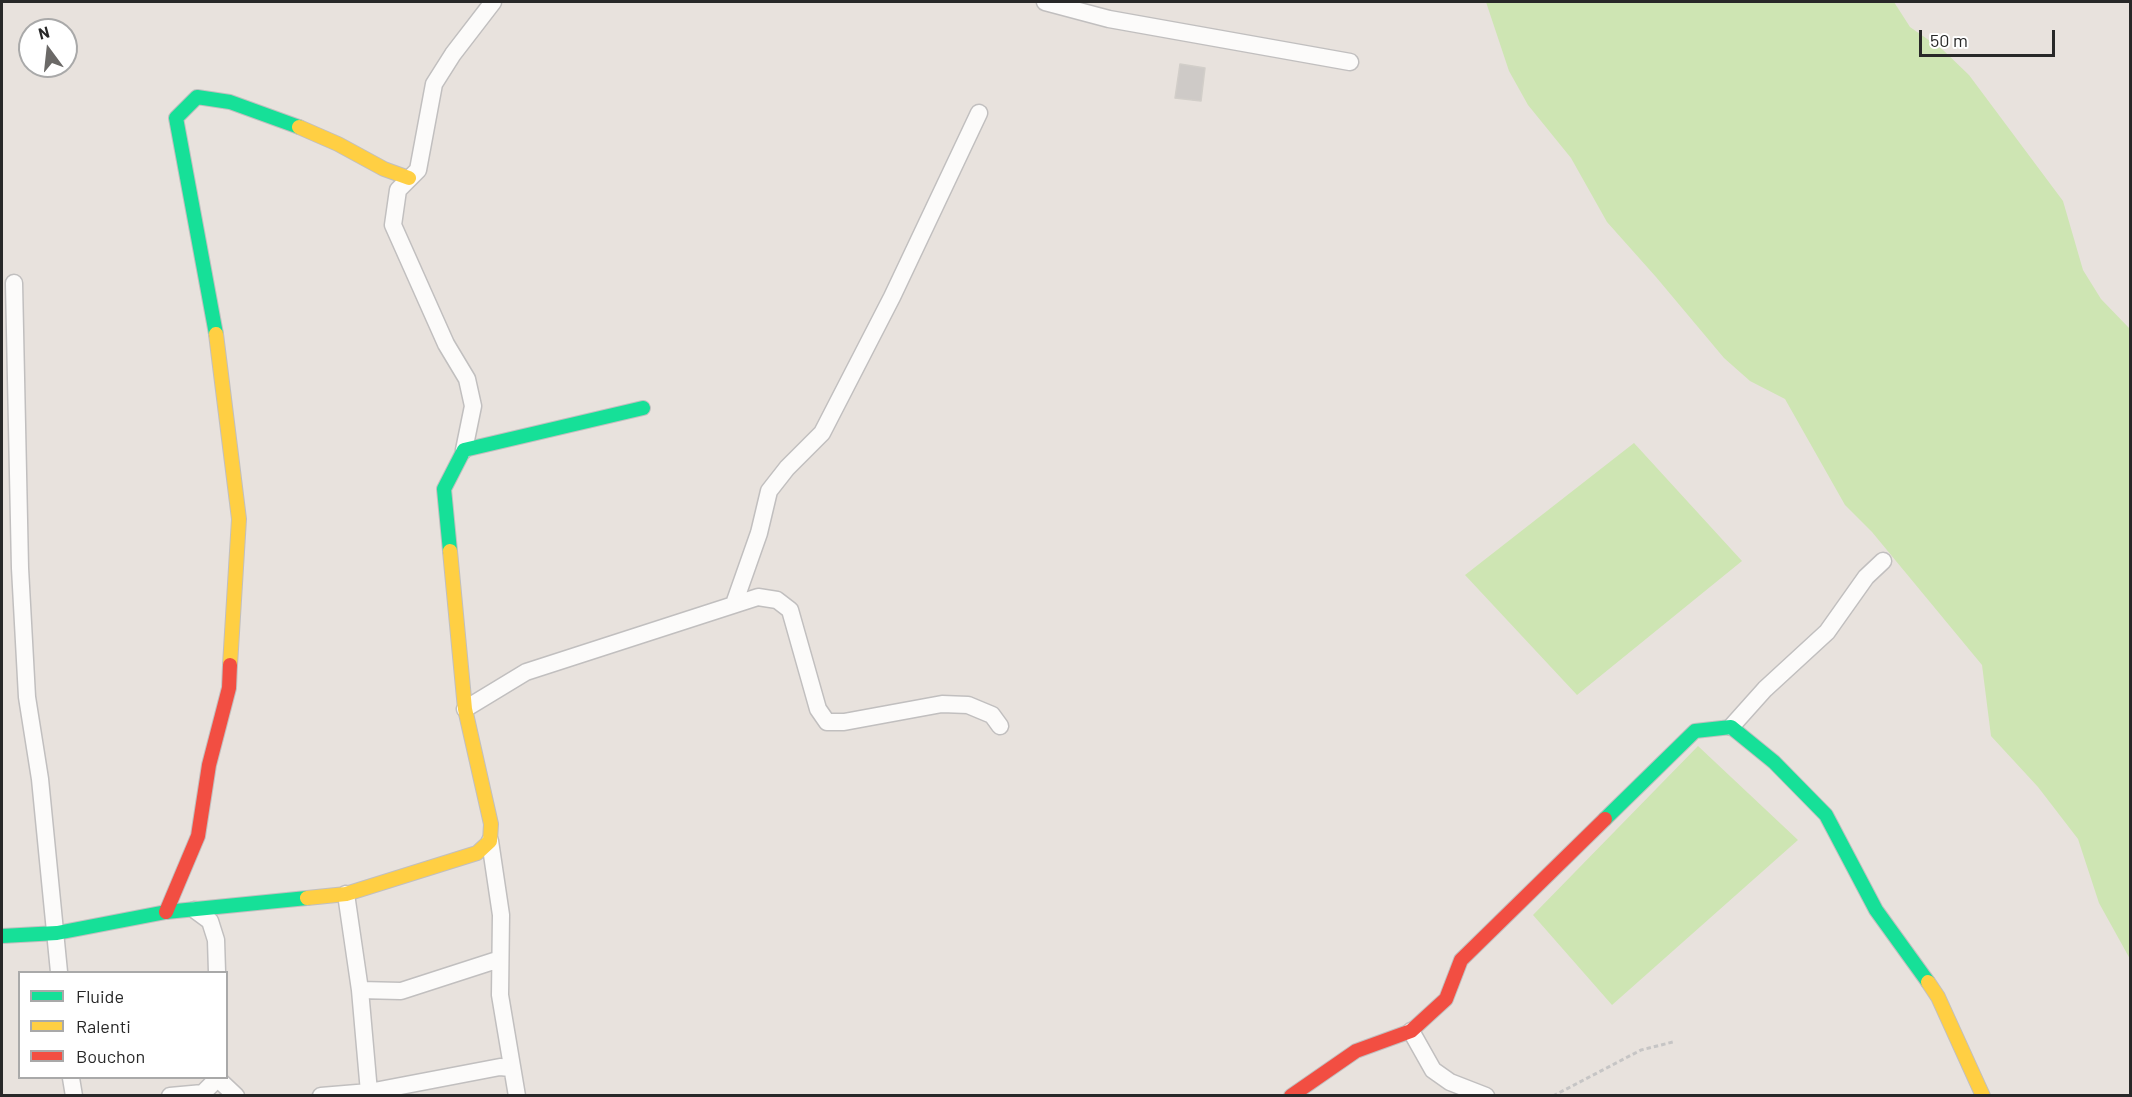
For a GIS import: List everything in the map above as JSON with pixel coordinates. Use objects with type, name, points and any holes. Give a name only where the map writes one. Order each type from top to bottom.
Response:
[{"type":"street","points":[[493,2],[453,54],[434,84],[418,170],[398,190],[393,225],[446,344],[467,378],[473,406],[464,450],[444,489],[465,709],[490,824],[490,841],[501,915],[500,995],[510,1068],[517,1095]]},
{"type":"street","points":[[1045,2],[1109,19],[1350,62]]},
{"type":"street","points":[[165,912],[198,836],[209,765],[229,688],[239,519],[227,430],[221,358],[176,118],[197,97],[230,102],[273,116],[338,144],[384,169],[409,178]]},
{"type":"street","points":[[734,604],[759,533],[769,491],[787,468],[822,433],[892,297],[979,113]]},
{"type":"street","points":[[14,283],[20,568],[27,697],[40,779],[59,971]]},
{"type":"street","points":[[464,450],[643,408]]},
{"type":"street","points":[[1291,1095],[1356,1051],[1412,1031],[1446,999],[1461,960],[1695,731],[1731,727],[1765,689],[1827,633],[1866,577],[1883,561]]},
{"type":"street","points":[[465,709],[526,672],[758,597],[777,600],[790,610],[818,709],[827,722],[844,722],[942,704],[968,705],[992,716],[1000,726]]},
{"type":"street","points":[[1731,727],[1774,762],[1826,815],[1876,910],[1938,998],[1983,1095]]},
{"type":"street","points":[[2,936],[57,933],[165,912],[346,894],[477,853],[490,841]]},
{"type":"street","points":[[346,894],[360,990],[369,1092]]},
{"type":"street","points":[[195,910],[210,921],[216,940],[217,971]]},
{"type":"street","points":[[360,990],[402,991],[500,959]]},
{"type":"street","points":[[1412,1031],[1433,1070],[1450,1082],[1486,1095]]},
{"type":"street","points":[[321,1095],[369,1092],[500,1067],[510,1068]]},
{"type":"street","points":[[71,1079],[74,1095]]},
{"type":"street","points":[[170,1095],[203,1093],[219,1079],[236,1095]]},
{"type":"path","points":[[1553,1095],[1641,1050],[1673,1042]]},
{"type":"green space","points":[[1486,2],[1894,2],[1910,27],[1943,50],[1969,75],[2063,201],[2083,270],[2101,299],[2130,329],[2130,959],[2099,903],[2078,839],[2038,787],[1991,736],[1982,665],[1872,532],[1845,505],[1785,399],[1750,381],[1724,358],[1607,222],[1571,158],[1528,105],[1509,71]]},
{"type":"green space","points":[[1634,443],[1742,561],[1577,695],[1465,575]]},
{"type":"green space","points":[[1698,746],[1798,840],[1612,1005],[1533,915]]},
{"type":"building","points":[[1180,64],[1205,68],[1201,101],[1175,98]]},
{"type":"traffic: fast","points":[[216,334],[176,118],[197,97],[230,102],[299,127]]},
{"type":"traffic: fast","points":[[450,551],[444,489],[464,450],[643,408]]},
{"type":"traffic: fast","points":[[1605,819],[1695,731],[1731,727],[1774,762],[1826,815],[1876,910],[1928,982]]},
{"type":"traffic: fast","points":[[2,936],[57,933],[166,912],[307,898]]},
{"type":"traffic: slow","points":[[299,127],[338,144],[384,169],[409,178]]},
{"type":"traffic: slow","points":[[216,334],[239,519],[230,665]]},
{"type":"traffic: slow","points":[[307,898],[346,894],[477,853],[490,841],[491,824],[465,709],[450,551]]},
{"type":"traffic: slow","points":[[1928,982],[1938,997],[1983,1096]]},
{"type":"traffic: jam","points":[[166,912],[198,836],[209,765],[229,688],[230,665]]},
{"type":"traffic: jam","points":[[1291,1096],[1356,1051],[1411,1031],[1446,999],[1461,960],[1605,819]]}]
